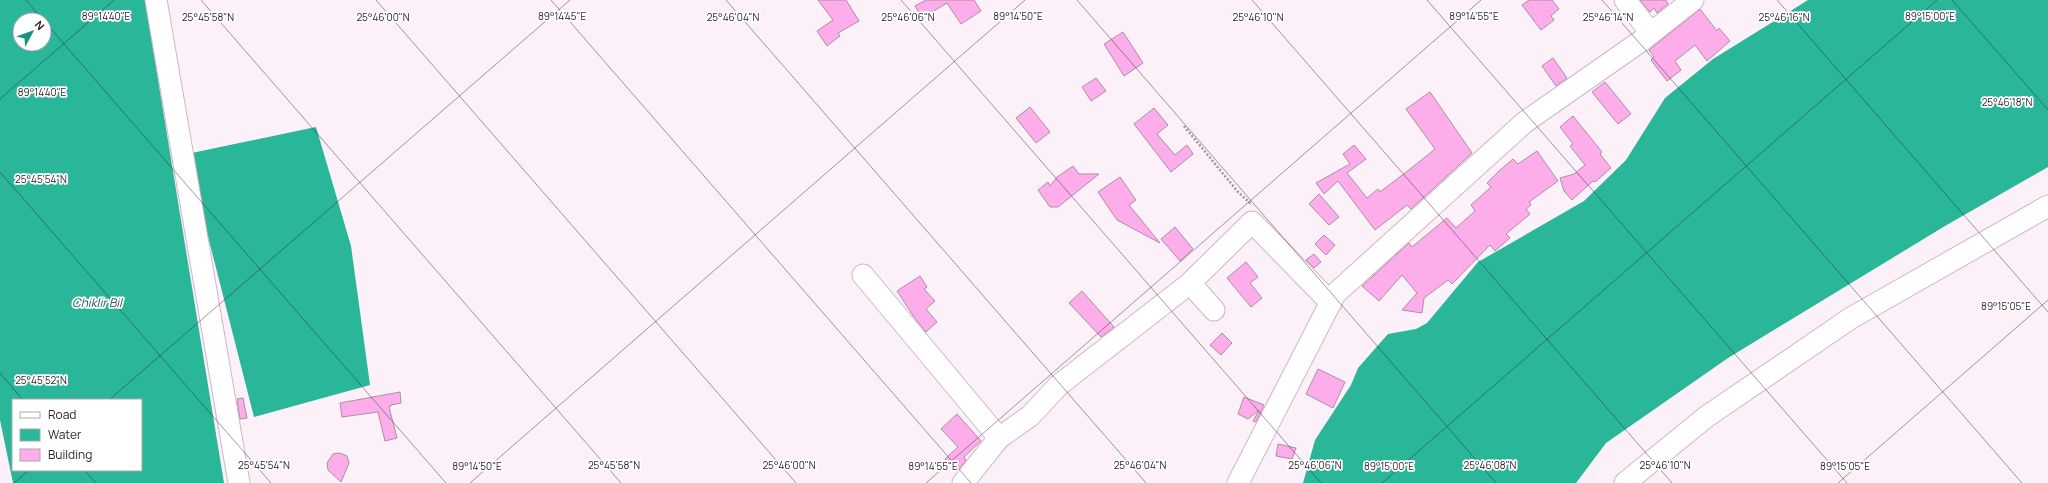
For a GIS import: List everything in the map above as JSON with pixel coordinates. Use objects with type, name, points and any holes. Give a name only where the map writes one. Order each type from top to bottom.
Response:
[{"type":"street","points":[[156,0],[239,483]]},
{"type":"street","points":[[1625,0],[1651,33]]},
{"type":"street","points":[[1238,483],[1336,294],[1526,122],[1651,33],[1694,0]]},
{"type":"street","points":[[1625,483],[1706,417],[1851,318],[2048,206]]},
{"type":"street","points":[[963,483],[1000,438],[1030,416],[1059,385],[1190,283],[1252,222],[1331,303]]},
{"type":"street","points":[[863,276],[1000,438]]},
{"type":"street","points":[[1190,283],[1214,310]]},
{"type":"path","points":[[1184,126],[1238,192],[1252,206]]},
{"type":"water","name":"Chiklir Bil","points":[[0,0],[145,0],[224,483],[13,483],[0,420]]},
{"type":"water","points":[[1808,0],[2048,0],[2048,167],[1945,226],[1728,358],[1606,443],[1576,483],[1303,483],[1315,440],[1351,385],[1358,368],[1388,334],[1416,329],[1427,323],[1478,262],[1584,201],[1626,160],[1665,98],[1713,59]]},
{"type":"water","points":[[316,127],[351,246],[370,385],[254,417],[187,154]]},
{"type":"building","points":[[818,0],[846,0],[859,21],[838,33],[840,36],[827,46],[817,31],[833,20]]},
{"type":"building","points":[[926,0],[974,0],[981,11],[961,24],[947,3],[922,18],[915,6]]},
{"type":"building","points":[[1529,0],[1552,0],[1559,9],[1551,16],[1554,20],[1541,30],[1522,5]]},
{"type":"building","points":[[1640,0],[1666,0],[1668,4],[1657,13],[1654,8],[1650,12]]},
{"type":"building","points":[[1700,9],[1717,31],[1719,28],[1730,41],[1707,61],[1695,45],[1675,61],[1681,70],[1667,81],[1651,60],[1654,57],[1649,50]]},
{"type":"building","points":[[1123,32],[1143,63],[1124,76],[1104,44]]},
{"type":"building","points":[[1553,58],[1567,78],[1556,86],[1542,66]]},
{"type":"building","points":[[1096,78],[1106,91],[1091,101],[1082,87]]},
{"type":"building","points":[[1605,82],[1631,114],[1618,124],[1592,92]]},
{"type":"building","points":[[1430,92],[1472,153],[1411,209],[1407,205],[1375,230],[1338,181],[1324,194],[1316,183],[1350,164],[1343,154],[1354,145],[1366,159],[1347,173],[1367,198],[1378,189],[1380,192],[1409,170],[1435,149],[1406,109]]},
{"type":"building","points":[[1030,107],[1050,132],[1036,143],[1016,118]]},
{"type":"building","points":[[1154,108],[1168,125],[1157,134],[1175,155],[1187,145],[1193,154],[1171,172],[1134,124]]},
{"type":"building","points":[[1573,116],[1602,152],[1600,154],[1611,168],[1595,182],[1593,181],[1572,200],[1564,191],[1560,178],[1574,174],[1585,165],[1570,146],[1573,144],[1560,127]]},
{"type":"building","points":[[1537,151],[1558,181],[1529,202],[1531,205],[1526,209],[1530,214],[1506,234],[1510,238],[1495,251],[1490,245],[1452,284],[1448,280],[1424,298],[1422,313],[1402,310],[1417,293],[1402,275],[1379,301],[1362,286],[1409,243],[1412,247],[1447,218],[1456,228],[1475,211],[1471,205],[1491,187],[1487,183],[1499,171],[1513,159],[1518,164]]},
{"type":"building","points":[[1073,166],[1079,174],[1099,174],[1058,207],[1050,207],[1038,190],[1048,182],[1050,186],[1057,177]]},
{"type":"building","points":[[1120,177],[1136,200],[1129,205],[1160,243],[1117,220],[1098,192]]},
{"type":"building","points":[[1319,194],[1339,217],[1329,225],[1309,204]]},
{"type":"building","points":[[1175,227],[1193,249],[1180,261],[1161,239]]},
{"type":"building","points":[[1324,235],[1335,245],[1326,255],[1315,244]]},
{"type":"building","points":[[1314,254],[1321,262],[1314,268],[1306,260]]},
{"type":"building","points":[[1246,262],[1258,277],[1250,283],[1262,298],[1251,307],[1227,278]]},
{"type":"building","points":[[920,276],[927,287],[924,289],[935,301],[926,309],[937,322],[926,332],[897,291]]},
{"type":"building","points":[[1082,291],[1114,327],[1101,337],[1069,303]]},
{"type":"building","points":[[1222,333],[1232,343],[1221,355],[1210,345]]},
{"type":"building","points":[[1318,369],[1345,382],[1333,408],[1306,394]]},
{"type":"building","points":[[400,392],[401,403],[391,405],[389,407],[397,438],[385,441],[378,412],[342,417],[340,403]]},
{"type":"building","points":[[1244,397],[1264,405],[1256,422],[1253,421],[1259,410],[1248,419],[1238,414]]},
{"type":"building","points":[[243,398],[247,418],[240,419],[237,399]]},
{"type":"building","points":[[957,414],[981,441],[964,457],[966,460],[957,472],[945,459],[958,447],[941,429]]},
{"type":"building","points":[[1278,444],[1296,448],[1292,459],[1276,456]]},
{"type":"building","points":[[340,453],[347,456],[349,463],[341,482],[328,470],[327,463],[333,454]]}]
